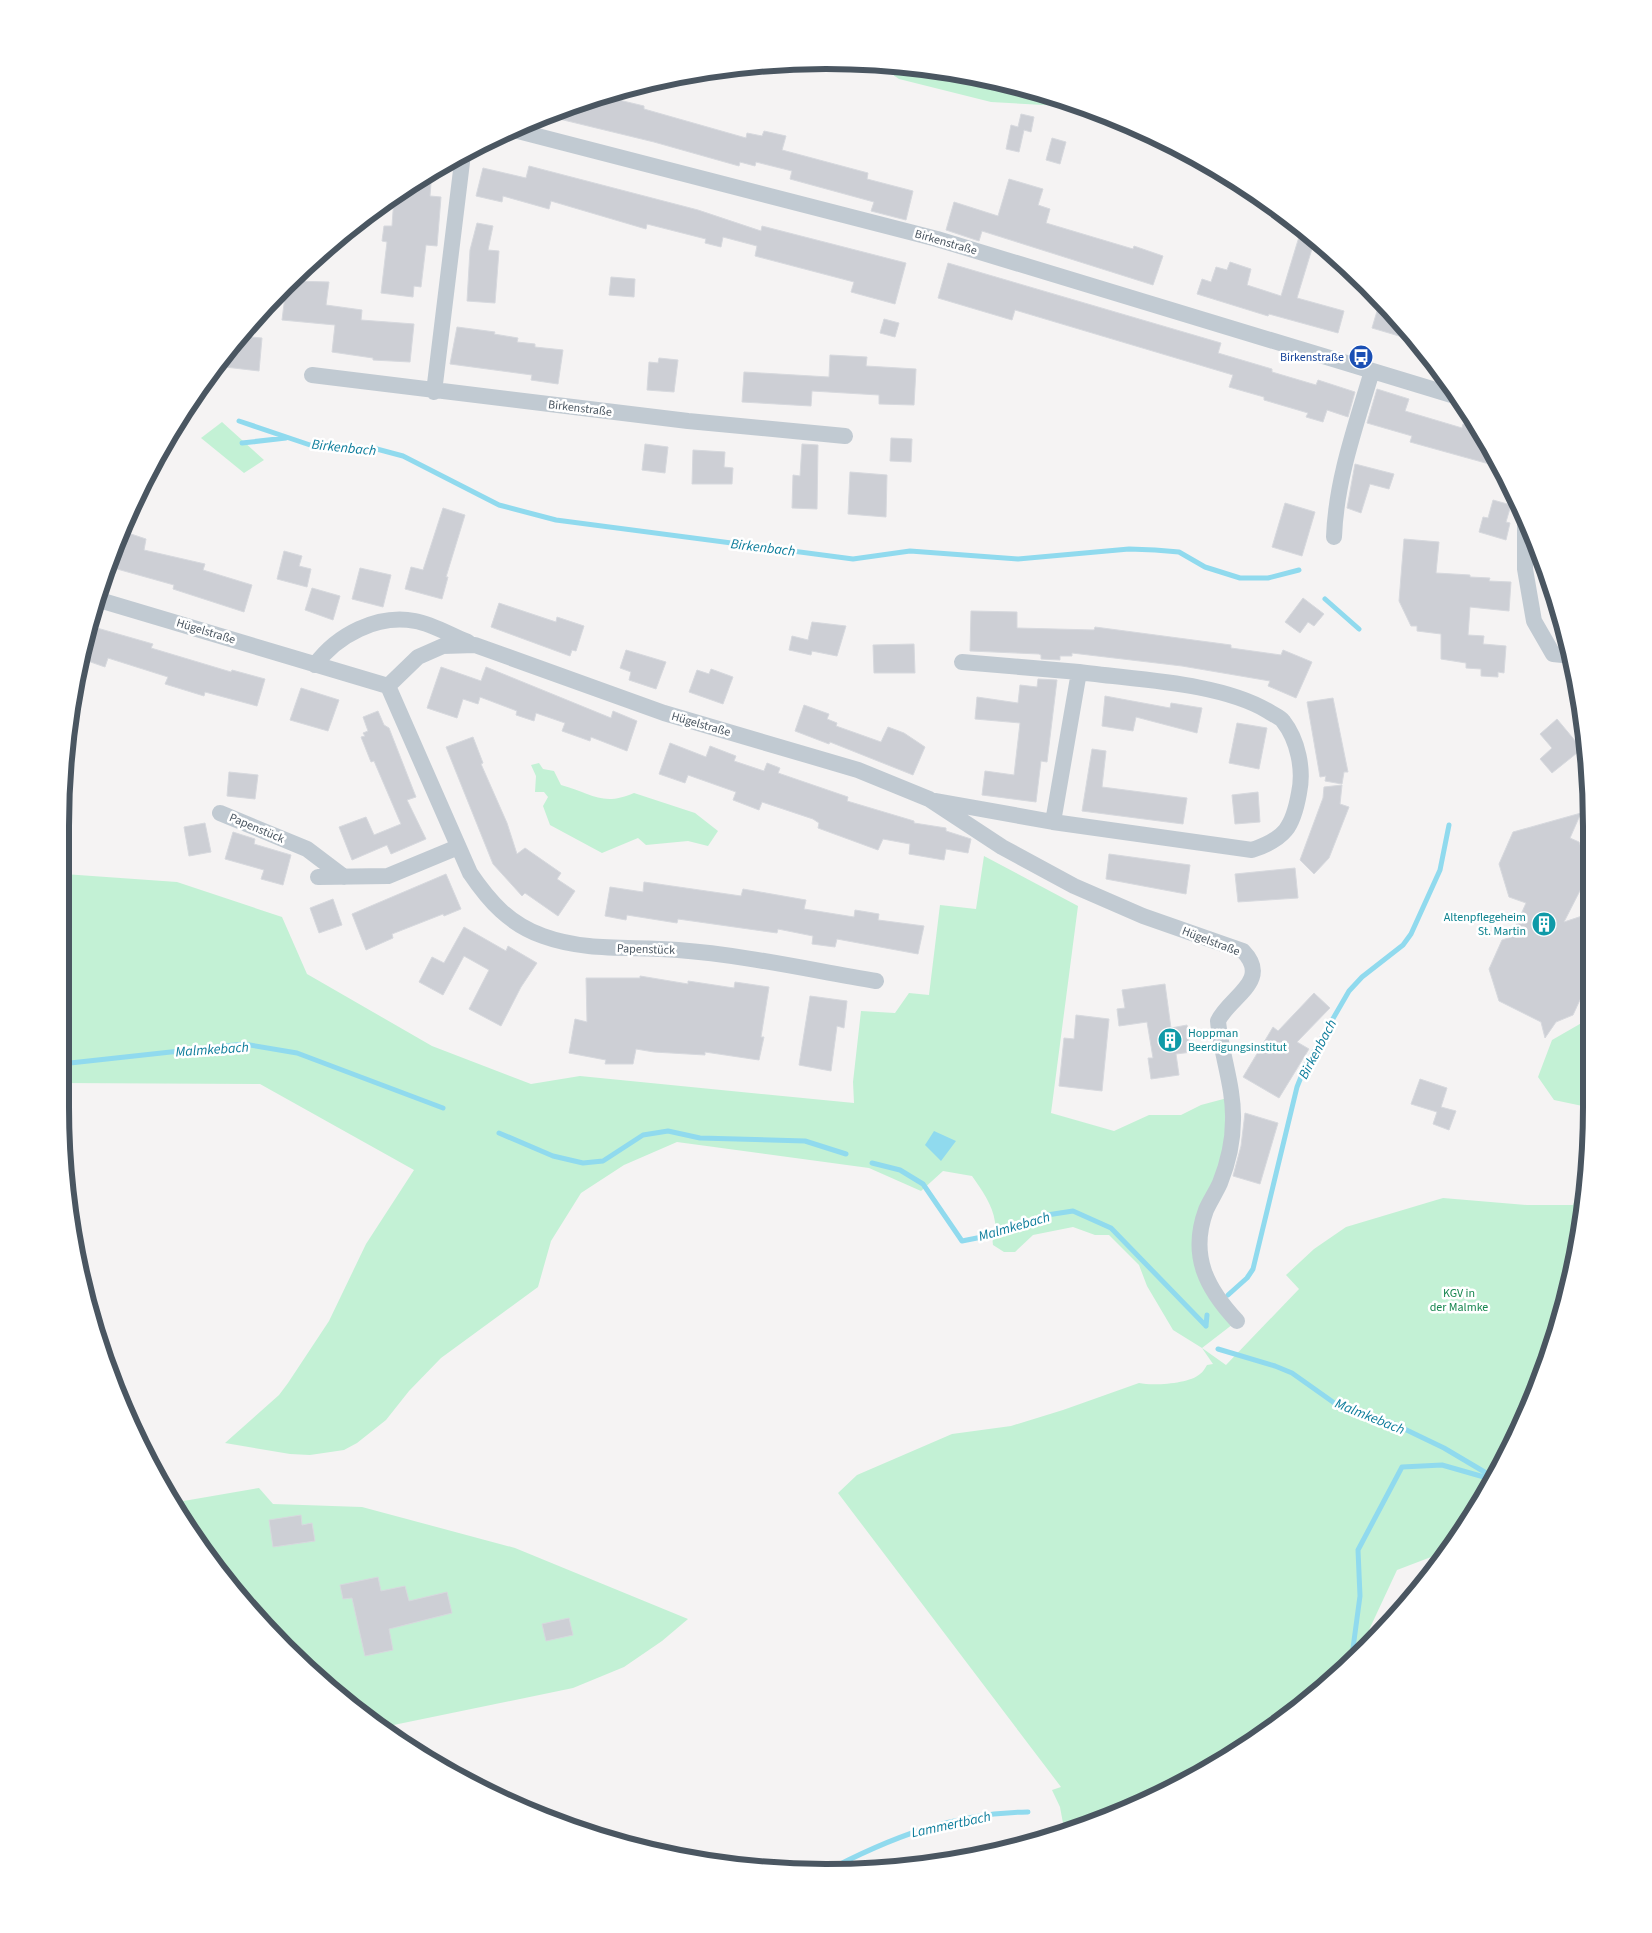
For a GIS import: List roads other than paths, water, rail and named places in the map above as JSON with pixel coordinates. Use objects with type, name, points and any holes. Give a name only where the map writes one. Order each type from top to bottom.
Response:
[{"type":"street","name":"Birkenstraße","points":[[523,132],[938,239],[1448,394]]},
{"type":"street","points":[[434,392],[462,162]]},
{"type":"street","points":[[1334,537],[1335,508],[1342,473],[1372,371]]},
{"type":"street","name":"Birkenstraße","points":[[312,375],[434,392],[688,421],[845,436]]},
{"type":"street","points":[[1525,534],[1525,570],[1534,620],[1553,654],[1563,655]]},
{"type":"street","name":"Hügelstraße","points":[[104,601],[388,686],[418,658],[443,646],[475,645]]},
{"type":"street","name":"Hügelstraße","points":[[315,665],[324,652],[338,641],[371,623],[391,620],[415,621],[475,645],[664,713],[858,770],[929,799],[1002,847],[1074,886],[1143,916],[1243,951],[1251,959],[1253,970],[1251,979],[1241,995],[1223,1012],[1218,1021],[1233,1119],[1230,1149],[1220,1182],[1206,1211],[1200,1240],[1203,1269],[1208,1284],[1217,1299],[1237,1321]]},
{"type":"street","name":"Hügelstraße","points":[[929,799],[1054,822],[1252,850],[1270,844],[1284,834],[1291,822],[1300,792],[1301,774],[1293,738],[1283,720],[1250,700],[1214,690],[1079,672],[962,662]]},
{"type":"street","points":[[1054,822],[1079,672]]},
{"type":"street","name":"Papenstück","points":[[388,686],[470,873],[489,901],[514,922],[541,936],[577,947],[677,950],[876,981]]},
{"type":"street","name":"Papenstück","points":[[220,813],[307,849],[344,877]]},
{"type":"street","points":[[318,877],[388,876],[458,847]]},
{"type":"water","points":[[934,1131],[956,1141],[941,1161],[925,1145]]},
{"type":"waterway","name":"Birkenbach","points":[[239,421],[316,447],[373,448],[403,456],[499,505],[556,520],[853,559],[910,551],[1018,559],[1129,549],[1179,552],[1205,567],[1240,578],[1268,578],[1299,570]]},
{"type":"waterway","points":[[242,443],[286,438]]},
{"type":"waterway","name":"Birkenbach","points":[[1325,599],[1359,629]]},
{"type":"waterway","name":"Birkenbach","points":[[1228,1295],[1247,1278],[1253,1269],[1297,1087],[1305,1067],[1349,991],[1362,977],[1403,945],[1411,934],[1440,870],[1449,825]]},
{"type":"waterway","name":"Malmkebach","points":[[69,1063],[244,1044],[297,1053],[443,1108]]},
{"type":"waterway","name":"Malmkebach","points":[[499,1133],[553,1156],[583,1163],[603,1161],[643,1135],[668,1131],[700,1138],[805,1141],[846,1154]]},
{"type":"waterway","name":"Malmkebach","points":[[872,1163],[900,1170],[923,1184],[962,1241],[1002,1233],[1047,1215],[1073,1211],[1111,1228],[1206,1326]]},
{"type":"waterway","name":"Birkenbach","points":[[1206,1326],[1207,1315]]},
{"type":"waterway","name":"Malmkebach","points":[[1218,1349],[1292,1373],[1340,1407],[1392,1423],[1444,1448],[1488,1474]]},
{"type":"waterway","name":"Lammertbach","points":[[1353,1650],[1360,1596],[1358,1550],[1402,1467],[1442,1465],[1486,1478]]},
{"type":"waterway","name":"Lammertbach","points":[[841,1864],[897,1839],[947,1823],[1000,1813],[1028,1812]]},
{"type":"place","name":"Birkenstraße","points":[[1361,357]]},
{"type":"place","name":"Altenpflegeheim St. Martin","points":[[1544,924]]},
{"type":"place","name":"Hoppman Beerdigungsinstitut","points":[[1170,1040]]},
{"type":"park label","name":"KGV in der Malmke","points":[[1459,1300]]}]
